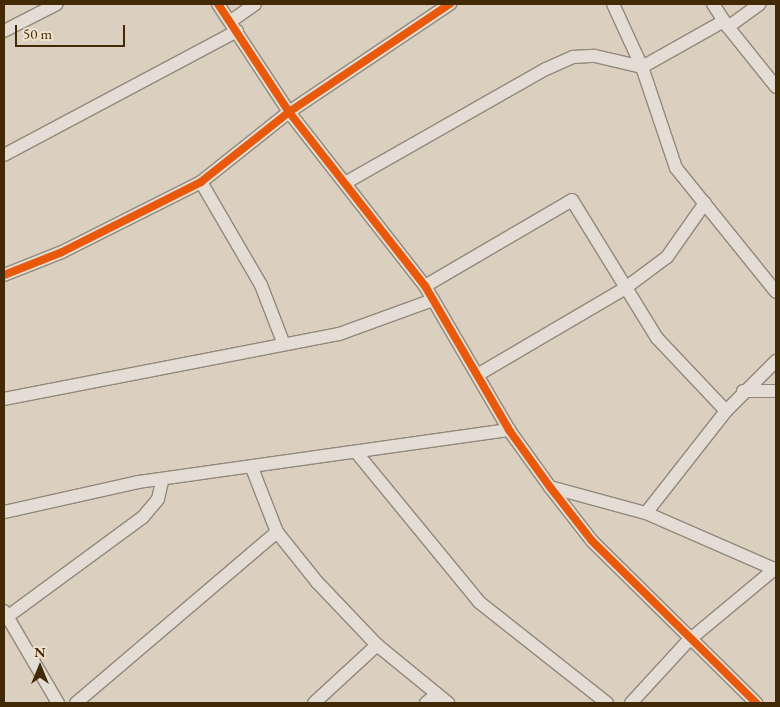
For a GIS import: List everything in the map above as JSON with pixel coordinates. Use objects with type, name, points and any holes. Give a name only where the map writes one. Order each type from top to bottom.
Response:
[{"type":"street","points":[[4,31],[57,4]]},
{"type":"street","points":[[218,4],[289,112],[425,286],[479,374],[509,430],[550,487],[592,541],[688,641],[756,703]]},
{"type":"street","points":[[4,155],[234,26],[255,4]]},
{"type":"street","points":[[4,275],[62,252],[201,182],[289,112],[450,4]]},
{"type":"street","points":[[613,4],[642,67],[672,159],[776,292]]},
{"type":"street","points":[[713,4],[726,24],[776,87]]},
{"type":"street","points":[[345,183],[573,58],[596,56],[642,67],[726,24],[760,4]]},
{"type":"street","points":[[201,182],[262,285],[283,342]]},
{"type":"street","points":[[425,286],[572,200],[624,289],[677,363],[726,411]]},
{"type":"street","points":[[479,374],[624,289],[667,257],[705,203]]},
{"type":"street","points":[[4,399],[283,342],[339,334],[433,300]]},
{"type":"street","points":[[646,513],[726,411],[776,361]]},
{"type":"street","points":[[744,392],[776,391]]},
{"type":"street","points":[[4,512],[118,486],[509,430]]},
{"type":"street","points":[[356,452],[479,602],[607,703]]},
{"type":"street","points":[[252,468],[276,532],[377,645],[448,703]]},
{"type":"street","points":[[58,703],[5,614],[143,517],[158,499],[162,481]]},
{"type":"street","points":[[550,487],[646,513],[775,568],[688,641],[631,703]]},
{"type":"street","points":[[76,703],[276,532]]},
{"type":"street","points":[[314,703],[377,645]]},
{"type":"street","points":[[426,703],[437,694]]},
{"type":"cycle path","points":[[218,4],[289,112],[425,286],[509,430],[550,487],[592,541],[756,703]]},
{"type":"cycle path","points":[[4,275],[62,252],[201,182],[289,112],[450,4]]}]
